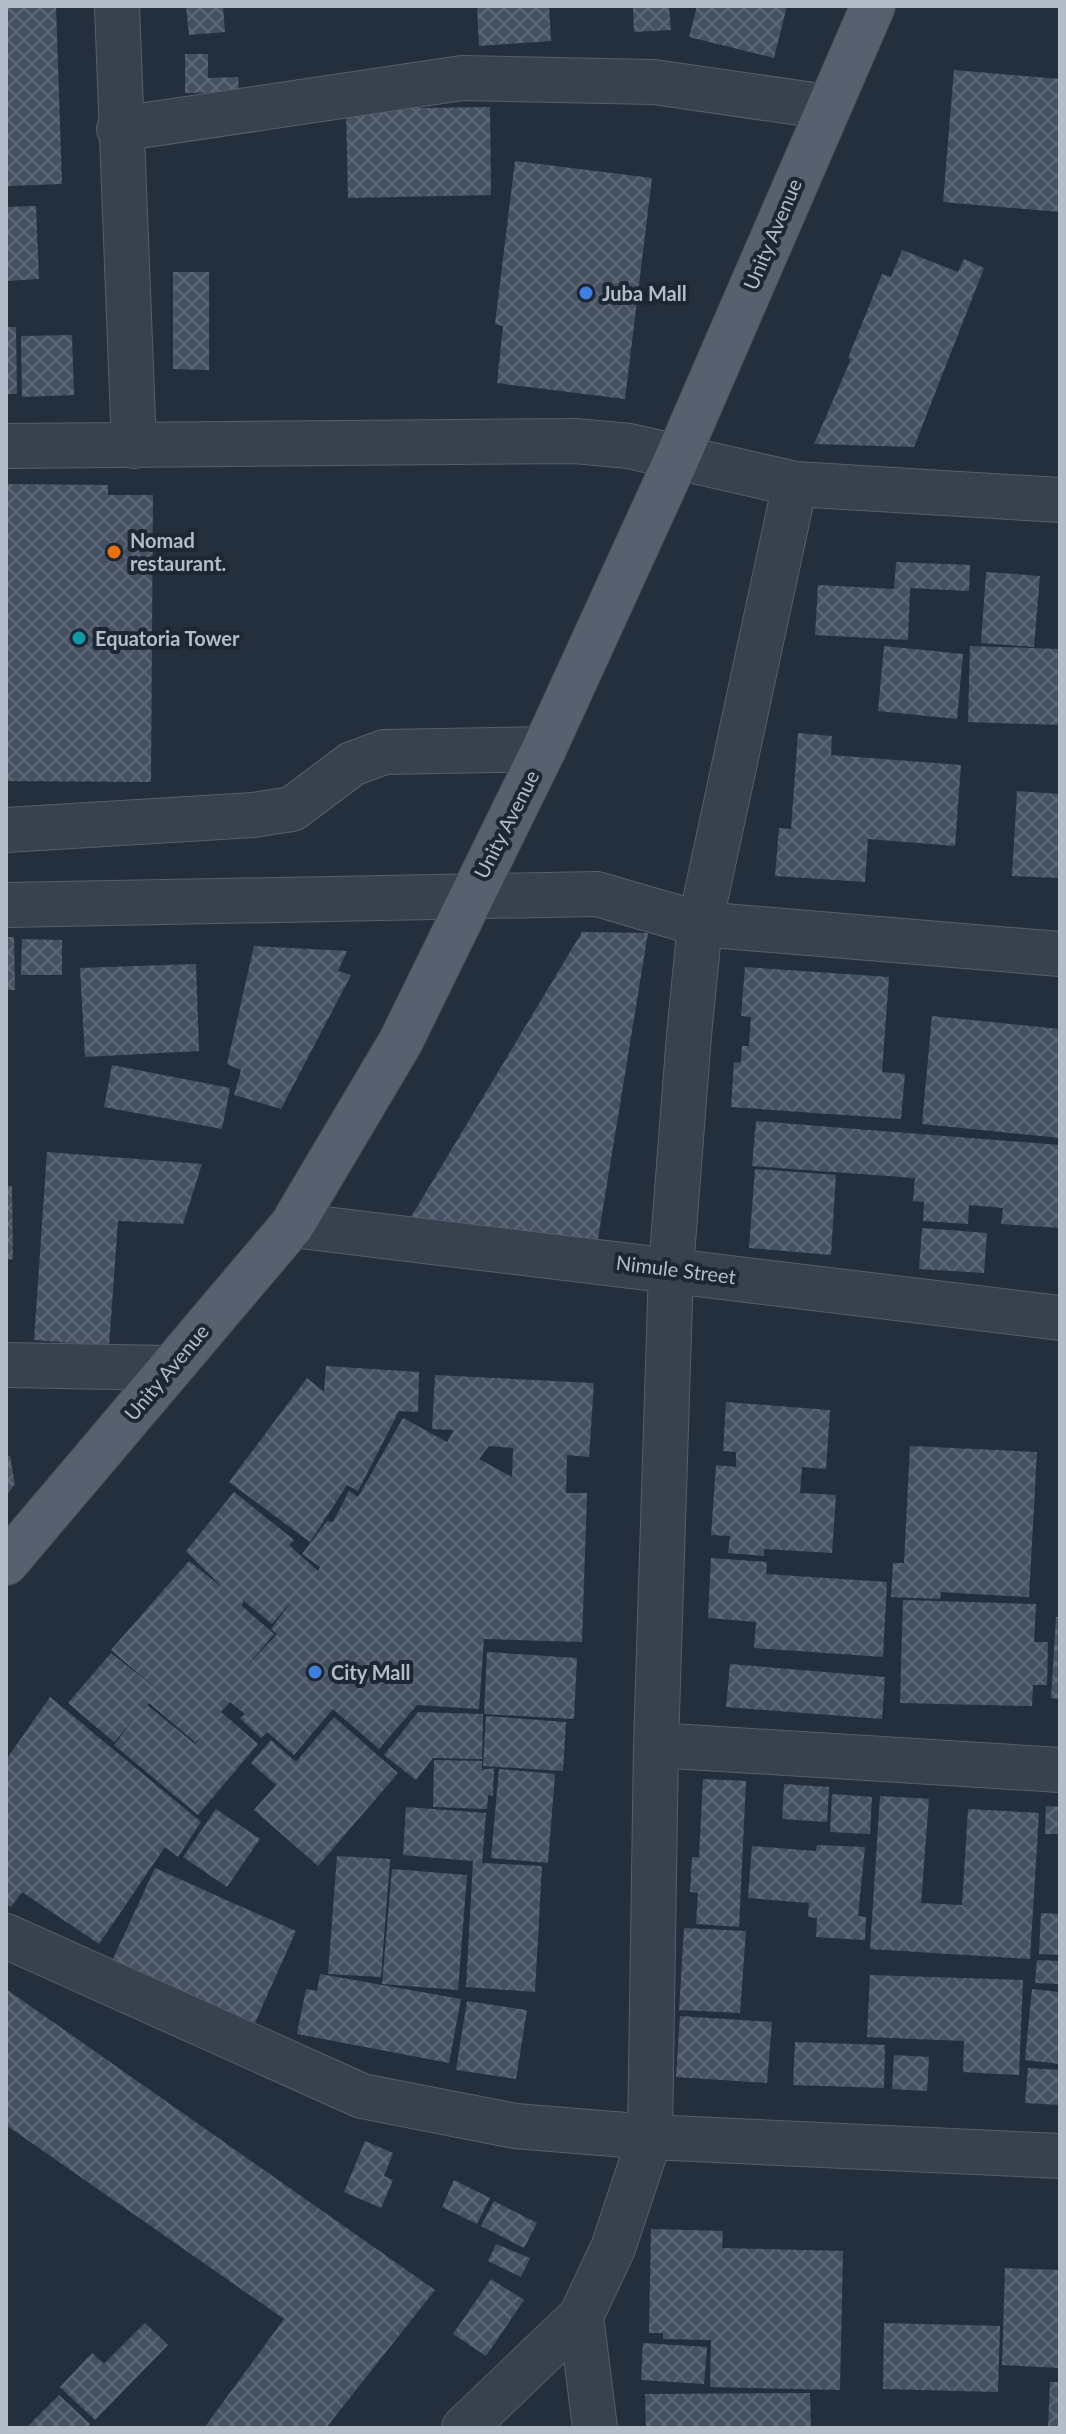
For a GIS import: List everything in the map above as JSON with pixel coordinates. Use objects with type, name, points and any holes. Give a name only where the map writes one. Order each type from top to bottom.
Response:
[{"type":"main road","name":"Unity Avenue","points":[[6,1563],[292,1225],[401,1041],[467,899],[544,749],[678,456],[873,6]]},
{"type":"street","points":[[117,6],[119,129],[134,446]]},
{"type":"street","points":[[119,129],[462,78],[654,82],[827,107]]},
{"type":"street","points":[[6,446],[575,441],[629,446],[795,484],[1060,500]]},
{"type":"street","points":[[464,2428],[581,2316],[613,2248],[650,2137],[656,1745],[671,1269],[700,924],[795,484]]},
{"type":"street","points":[[6,830],[253,815],[292,809],[352,764],[384,752],[544,749]]},
{"type":"street","points":[[6,905],[467,899],[597,894],[700,924],[1060,954]]},
{"type":"street","name":"Nimule Street","points":[[292,1225],[1060,1318]]},
{"type":"street","points":[[6,1365],[169,1368]]},
{"type":"street","points":[[656,1745],[1060,1770]]},
{"type":"street","points":[[6,1936],[362,2096],[515,2126],[650,2137],[1060,2156]]},
{"type":"street","points":[[581,2316],[595,2428]]},
{"type":"building","points":[[6,6],[56,6],[62,184],[6,186]]},
{"type":"building","points":[[186,6],[223,6],[225,32],[189,35]]},
{"type":"building","points":[[477,6],[549,6],[551,41],[479,46]]},
{"type":"building","points":[[669,6],[671,30],[634,32],[633,7]]},
{"type":"building","points":[[697,6],[787,6],[774,58],[689,37]]},
{"type":"building","points":[[185,54],[208,54],[208,78],[238,77],[239,92],[185,93]]},
{"type":"building","points":[[954,70],[1060,79],[1060,212],[943,202]]},
{"type":"building","points":[[490,107],[491,195],[348,198],[346,109]]},
{"type":"building","points":[[515,161],[652,178],[625,399],[497,383],[503,326],[495,324]]},
{"type":"building","points":[[36,206],[39,279],[6,281],[6,207]]},
{"type":"building","points":[[902,250],[958,272],[964,259],[984,268],[914,447],[814,444],[851,359],[848,358],[882,274],[891,277]]},
{"type":"building","points":[[173,272],[209,272],[209,370],[173,369]]},
{"type":"building","points":[[6,327],[16,327],[17,394],[6,394]]},
{"type":"building","points":[[72,335],[74,395],[22,397],[21,336]]},
{"type":"building","name":"Equatoria Tower","points":[[6,484],[108,485],[108,495],[153,495],[151,782],[6,781]]},
{"type":"building","points":[[896,562],[970,565],[969,591],[910,588],[908,640],[815,635],[818,585],[894,589]]},
{"type":"building","points":[[986,572],[1040,576],[1034,647],[981,643]]},
{"type":"building","points":[[884,646],[963,654],[957,719],[878,711]]},
{"type":"building","points":[[970,646],[1060,649],[1060,725],[968,722]]},
{"type":"building","points":[[798,733],[832,736],[831,755],[961,765],[955,846],[868,839],[865,882],[775,876],[779,828],[791,829]]},
{"type":"building","points":[[1017,791],[1060,794],[1060,878],[1012,876]]},
{"type":"building","points":[[582,932],[648,933],[597,1245],[408,1222]]},
{"type":"building","points":[[6,937],[14,937],[15,990],[6,990]]},
{"type":"building","points":[[22,939],[62,940],[62,975],[21,975]]},
{"type":"building","points":[[254,946],[347,951],[338,971],[351,975],[281,1109],[234,1095],[241,1070],[227,1064]]},
{"type":"building","points":[[196,964],[199,1051],[85,1057],[80,968]]},
{"type":"building","points":[[745,967],[889,977],[882,1072],[905,1074],[901,1119],[731,1107],[734,1062],[741,1063],[742,1046],[749,1046],[751,1017],[741,1016]]},
{"type":"building","points":[[932,1016],[1060,1029],[1060,1138],[922,1124]]},
{"type":"building","points":[[112,1065],[230,1088],[222,1129],[104,1107]]},
{"type":"building","points":[[756,1121],[1060,1145],[1060,1228],[1001,1224],[1003,1208],[969,1205],[968,1224],[923,1221],[924,1202],[913,1201],[915,1178],[752,1166]]},
{"type":"building","points":[[47,1152],[202,1164],[183,1224],[118,1221],[109,1346],[34,1340]]},
{"type":"building","points":[[755,1169],[836,1175],[831,1255],[749,1248]]},
{"type":"building","points":[[6,1186],[12,1186],[13,1259],[6,1260]]},
{"type":"building","points":[[922,1228],[987,1233],[984,1273],[919,1269]]},
{"type":"building","points":[[326,1366],[419,1372],[418,1412],[399,1411],[358,1491],[347,1485],[310,1542],[229,1482],[307,1378],[324,1392]]},
{"type":"building","points":[[435,1375],[594,1383],[589,1457],[567,1455],[566,1493],[587,1493],[582,1642],[484,1639],[479,1709],[417,1705],[379,1749],[333,1709],[294,1755],[267,1732],[261,1738],[240,1718],[245,1714],[230,1702],[221,1712],[258,1744],[198,1815],[114,1745],[133,1721],[114,1742],[68,1703],[111,1653],[160,1692],[111,1650],[189,1561],[224,1589],[186,1551],[234,1492],[294,1540],[289,1545],[318,1571],[320,1567],[302,1554],[327,1521],[333,1522],[349,1491],[358,1497],[403,1418],[447,1442],[454,1430],[432,1429]],"holes":[[[489,1446],[513,1448],[512,1477],[479,1459]],[[294,1598],[271,1629],[277,1634],[247,1666],[274,1634],[241,1605],[244,1601],[272,1624]],[[149,1703],[195,1742],[201,1737],[195,1744],[147,1705]]]},
{"type":"building","points":[[726,1402],[830,1410],[826,1469],[802,1467],[800,1493],[836,1495],[832,1553],[764,1549],[764,1556],[728,1553],[730,1536],[711,1535],[716,1465],[736,1467],[736,1452],[723,1451]]},
{"type":"building","points":[[910,1446],[1037,1452],[1029,1597],[941,1592],[940,1599],[891,1597],[893,1563],[904,1563]]},
{"type":"building","points":[[6,1456],[10,1456],[15,1484],[6,1496]]},
{"type":"building","points":[[711,1558],[767,1562],[766,1574],[887,1582],[883,1657],[754,1648],[756,1622],[708,1618]]},
{"type":"building","points":[[903,1600],[1036,1604],[1034,1642],[1048,1642],[1047,1685],[1033,1685],[1032,1706],[900,1703]]},
{"type":"building","points":[[1056,1617],[1060,1617],[1060,1699],[1051,1698]]},
{"type":"building","points":[[487,1652],[577,1658],[574,1719],[484,1714]]},
{"type":"building","points":[[730,1664],[885,1677],[882,1719],[726,1707]]},
{"type":"building","points":[[50,1697],[201,1822],[178,1857],[165,1847],[99,1944],[22,1892],[11,1907],[6,1904],[6,1760]]},
{"type":"building","points":[[418,1712],[483,1714],[482,1759],[433,1758],[416,1780],[384,1755]]},
{"type":"building","points":[[486,1716],[566,1722],[563,1771],[483,1766]]},
{"type":"building","points":[[334,1717],[398,1773],[318,1866],[254,1810],[276,1785],[251,1763],[271,1740],[296,1762]]},
{"type":"building","points":[[434,1760],[482,1761],[482,1770],[494,1768],[493,1796],[488,1795],[487,1809],[433,1807]]},
{"type":"building","points":[[499,1769],[555,1774],[548,1863],[491,1858]]},
{"type":"building","points":[[703,1779],[746,1781],[739,1927],[696,1924],[698,1893],[690,1892],[692,1857],[699,1857]]},
{"type":"building","points":[[784,1784],[829,1787],[827,1822],[782,1819]]},
{"type":"building","points":[[832,1794],[872,1797],[870,1834],[830,1832]]},
{"type":"building","points":[[880,1796],[929,1799],[921,1903],[962,1905],[968,1809],[1039,1813],[1030,1959],[870,1949]]},
{"type":"building","points":[[1046,1806],[1060,1807],[1060,1834],[1045,1834]]},
{"type":"building","points":[[406,1807],[486,1813],[482,1863],[542,1866],[535,1992],[466,1987],[473,1861],[403,1855]]},
{"type":"building","points":[[216,1809],[260,1839],[227,1887],[183,1857]]},
{"type":"building","points":[[817,1845],[865,1847],[858,1916],[866,1917],[865,1940],[816,1937],[817,1918],[808,1917],[809,1903],[748,1898],[752,1846],[816,1851]]},
{"type":"building","points":[[337,1856],[390,1859],[381,1977],[328,1974]]},
{"type":"building","points":[[155,1868],[296,1931],[253,2027],[111,1963]]},
{"type":"building","points":[[392,1869],[467,1875],[458,1990],[382,1984]]},
{"type":"building","points":[[1041,1913],[1060,1914],[1060,1955],[1039,1954]]},
{"type":"building","points":[[684,1928],[746,1931],[740,2013],[679,2010]]},
{"type":"building","points":[[1037,1960],[1060,1961],[1060,1984],[1035,1983]]},
{"type":"building","points":[[320,1974],[461,1999],[449,2063],[297,2034],[306,1989],[317,1991]]},
{"type":"building","points":[[870,1975],[1023,1980],[1019,2075],[963,2072],[964,2041],[867,2037]]},
{"type":"building","points":[[6,1989],[435,2290],[326,2428],[204,2428],[284,2319],[6,2125]]},
{"type":"building","points":[[1032,1989],[1060,1992],[1060,2064],[1025,2060]]},
{"type":"building","points":[[467,2001],[527,2010],[516,2079],[456,2070]]},
{"type":"building","points":[[680,2016],[772,2022],[767,2083],[676,2077]]},
{"type":"building","points":[[795,2042],[885,2045],[884,2088],[793,2085]]},
{"type":"building","points":[[894,2055],[929,2057],[927,2091],[892,2089]]},
{"type":"building","points":[[1028,2068],[1060,2070],[1060,2105],[1025,2103]]},
{"type":"building","points":[[365,2141],[393,2153],[384,2176],[393,2180],[381,2208],[344,2192]]},
{"type":"building","points":[[454,2180],[490,2198],[477,2224],[442,2207]]},
{"type":"building","points":[[494,2201],[537,2223],[524,2248],[481,2226]]},
{"type":"building","points":[[651,2229],[723,2231],[722,2248],[843,2251],[840,2390],[710,2387],[711,2340],[663,2339],[663,2333],[649,2333]]},
{"type":"building","points":[[496,2244],[530,2258],[521,2277],[488,2261]]},
{"type":"building","points":[[1005,2268],[1060,2270],[1060,2368],[1002,2365]]},
{"type":"building","points":[[491,2279],[524,2300],[486,2356],[453,2334]]},
{"type":"building","points":[[145,2323],[168,2345],[95,2420],[60,2387],[92,2353],[104,2364]]},
{"type":"building","points":[[884,2323],[1000,2326],[998,2392],[883,2389]]},
{"type":"building","points":[[643,2343],[707,2347],[704,2384],[641,2380]]},
{"type":"building","points":[[1050,2382],[1060,2382],[1060,2428],[1048,2427]]},
{"type":"building","points":[[810,2393],[811,2428],[646,2428],[645,2394]]},
{"type":"building","points":[[59,2395],[90,2424],[87,2428],[26,2428]]},
{"type":"place","name":"Juba Mall","points":[[586,293]]},
{"type":"place","name":"Nomad restaurant.","points":[[114,552]]},
{"type":"place","name":"Equatoria Tower","points":[[79,638]]},
{"type":"place","name":"City Mall","points":[[315,1672]]}]
